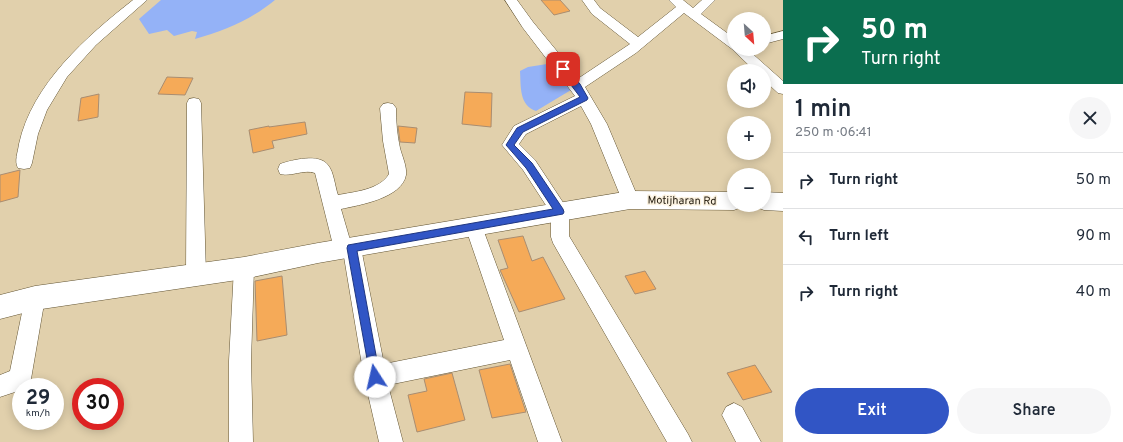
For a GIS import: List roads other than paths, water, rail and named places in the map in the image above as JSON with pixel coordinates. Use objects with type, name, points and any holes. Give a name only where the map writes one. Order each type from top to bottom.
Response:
[{"type":"main road","name":"Motijharan Rd","points":[[0,307],[35,298],[244,268],[347,248],[630,200],[727,201]]},
{"type":"main road","points":[[771,202],[783,202]]},
{"type":"street","points":[[24,163],[30,130],[42,105],[62,74],[103,29],[141,0]]},
{"type":"street","points":[[511,0],[518,7],[528,25],[581,92],[604,135],[630,200]]},
{"type":"street","points":[[588,0],[596,11],[638,44]]},
{"type":"street","points":[[680,442],[560,237],[560,212],[529,165],[510,145],[520,130],[581,92],[684,7],[709,0]]},
{"type":"street","points":[[684,7],[727,40]]},
{"type":"street","points":[[771,38],[783,35]]},
{"type":"street","points":[[747,56],[783,89]]},
{"type":"street","points":[[760,56],[783,77]]},
{"type":"street","points":[[194,103],[196,275]]},
{"type":"street","points":[[332,204],[374,193],[392,184],[396,178],[398,172],[391,146],[388,108]]},
{"type":"street","points":[[286,169],[310,165],[319,167],[323,172],[347,248],[390,442]]},
{"type":"street","points":[[474,226],[550,442]]},
{"type":"street","points":[[241,442],[240,361],[244,268]]},
{"type":"street","points":[[0,386],[20,379],[35,298]]},
{"type":"street","points":[[375,377],[518,348]]},
{"type":"street","points":[[734,415],[750,442]]},
{"type":"water","points":[[161,0],[275,0],[238,24],[195,39],[197,32],[192,31],[174,36],[167,30],[149,34],[139,19]]},
{"type":"water","points":[[547,64],[571,90],[536,111],[526,104],[522,95],[520,71],[528,67]]}]
